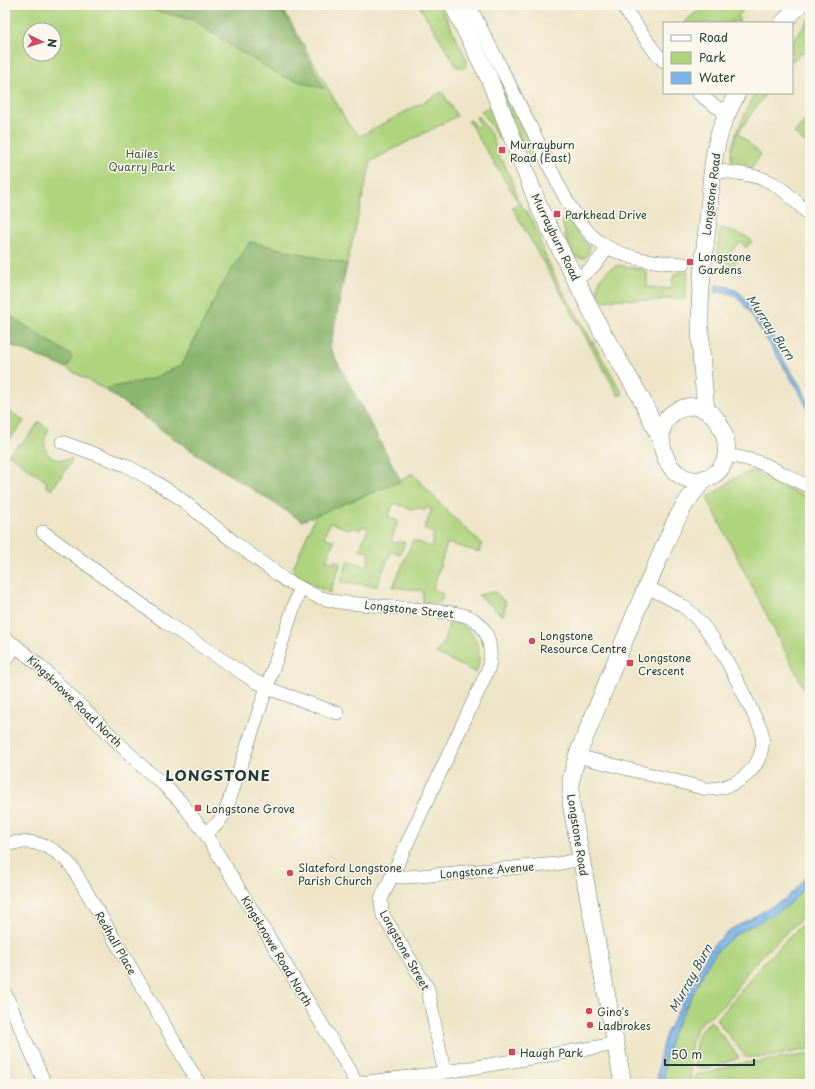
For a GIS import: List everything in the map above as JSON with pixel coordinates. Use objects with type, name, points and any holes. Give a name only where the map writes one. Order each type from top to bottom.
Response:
[{"type":"street","name":"Murrayburn Road","points":[[453,5],[489,78],[537,202],[601,330],[641,398],[662,442]]},
{"type":"street","points":[[469,5],[570,204],[588,231],[597,240],[622,255],[639,260],[684,264]]},
{"type":"street","points":[[622,5],[663,60]]},
{"type":"street","points":[[784,22],[799,5]]},
{"type":"street","points":[[699,94],[727,113]]},
{"type":"street","name":"Longstone Road","points":[[706,410],[702,371],[700,324],[701,288],[713,170],[719,137],[727,113],[736,94]]},
{"type":"street","points":[[713,170],[756,177],[771,182],[779,187],[810,215]]},
{"type":"street","points":[[576,279],[600,259],[607,247]]},
{"type":"street","name":"Longstone Road","points":[[684,407],[693,397],[698,387],[702,371]]},
{"type":"street","name":"Murrayburn Road","points":[[641,398],[652,408],[667,417]]},
{"type":"street","points":[[684,407],[699,407],[713,414],[723,432],[727,444],[727,454],[724,465],[720,471],[698,481],[680,476],[669,464],[662,442],[663,428],[667,417],[672,412],[684,407]]},
{"type":"street","name":"Longstone Street","points":[[62,442],[125,465],[152,480],[177,496],[234,542],[285,580],[318,597],[338,602],[445,612],[462,615],[473,619],[486,635],[490,645],[491,655],[488,670],[381,900],[383,915],[428,989],[444,1072]]},
{"type":"street","points":[[727,454],[770,466],[790,478],[810,487]]},
{"type":"street","name":"Longstone Road","points":[[680,476],[683,491],[682,508]]},
{"type":"street","name":"Longstone Road","points":[[623,1084],[571,803],[571,780],[577,756],[646,587],[682,508],[695,489],[706,478]]},
{"type":"street","points":[[43,532],[168,624],[256,682],[337,713]]},
{"type":"street","points":[[577,756],[706,788],[716,789],[732,785],[740,781],[754,768],[759,758],[763,737],[761,729],[715,641],[695,616],[684,607],[672,599],[646,587]]},
{"type":"street","points":[[205,833],[217,824],[225,813],[300,588]]},
{"type":"street","name":"Kingsknowe Road North","points":[[5,638],[40,666],[142,767],[163,784],[180,801],[205,833],[351,1072],[355,1084]]},
{"type":"street","points":[[5,661],[16,646]]},
{"type":"street","name":"Redhall Place","points":[[5,845],[22,842],[39,844],[58,852],[72,867],[199,1084]]},
{"type":"street","name":"Longstone Avenue","points":[[392,874],[399,877],[408,877],[557,864],[581,859]]},
{"type":"street","points":[[6,998],[45,1084]]},
{"type":"street","points":[[352,1084],[444,1072],[616,1044]]},
{"type":"green space","name":"Hailes Quarry Park","points":[[5,5],[261,5],[285,12],[348,124],[360,136],[442,92],[457,116],[371,161],[347,264],[250,242],[222,285],[182,365],[152,379],[104,389],[66,368],[70,364],[22,323],[5,313]]},
{"type":"green space","points":[[131,5],[257,5],[284,13],[324,89],[281,76],[234,48],[193,20]]},
{"type":"green space","points":[[419,5],[440,5],[467,60],[464,68],[457,67]]},
{"type":"green space","points":[[462,5],[541,160],[534,163],[523,145]]},
{"type":"green space","points":[[705,5],[746,5],[738,17],[740,19],[738,21],[740,22],[684,22]]},
{"type":"green space","points":[[810,18],[809,59],[801,52],[793,61],[793,42]]},
{"type":"green space","points":[[754,94],[765,94],[738,133],[761,154],[751,169],[735,167],[731,155],[734,142],[744,115]]},
{"type":"green space","points":[[493,105],[499,121],[500,140],[481,111]]},
{"type":"green space","points":[[810,115],[810,148],[794,133]]},
{"type":"green space","points":[[478,116],[492,136],[500,159],[503,161],[514,185],[517,199],[533,221],[544,253],[558,283],[623,394],[619,396],[512,207],[519,203],[468,121],[471,120],[476,128],[480,125],[476,117]]},
{"type":"green space","points":[[566,217],[589,246],[589,252],[585,258],[579,258],[574,255],[568,245],[562,220]]},
{"type":"green space","points":[[720,227],[747,237],[752,241],[746,248],[740,242],[730,253],[737,260],[732,266],[717,256]]},
{"type":"green space","points":[[250,242],[347,264],[330,348],[401,481],[302,521],[186,447],[104,389],[152,379],[182,365],[222,285]]},
{"type":"green space","points":[[619,265],[645,270],[647,274],[647,287],[671,289],[672,280],[676,273],[688,272],[685,299],[661,299],[660,301],[618,299],[605,301],[600,296],[598,291],[600,280],[608,270]]},
{"type":"green space","points":[[5,313],[71,355],[69,365],[66,368],[5,343]]},
{"type":"green space","points":[[5,408],[24,421],[5,446]]},
{"type":"green space","points":[[39,422],[49,429],[45,443],[45,449],[48,454],[58,460],[72,458],[72,461],[51,490],[45,485],[47,482],[8,454],[28,437]]},
{"type":"green space","points":[[751,471],[780,487],[808,497],[810,494],[810,700],[707,498],[735,478]]},
{"type":"green space","points":[[412,473],[449,513],[482,544],[479,552],[447,543],[433,589],[442,593],[443,597],[440,602],[434,604],[423,603],[423,591],[393,587],[413,540],[431,547],[434,540],[432,539],[434,533],[424,529],[432,509],[426,507],[424,511],[419,508],[411,509],[394,503],[388,517],[398,521],[391,541],[405,543],[400,554],[391,551],[377,586],[341,582],[348,560],[367,567],[370,553],[360,549],[368,529],[362,526],[360,530],[355,528],[347,529],[330,522],[324,537],[334,541],[326,560],[333,563],[334,560],[341,563],[330,593],[296,576],[293,568],[316,515],[401,481]]},
{"type":"green space","points":[[495,592],[506,603],[503,616],[478,595]]},
{"type":"green space","points":[[450,621],[459,623],[466,628],[472,633],[476,640],[479,656],[476,673],[436,653],[443,644]]},
{"type":"green space","points":[[810,882],[810,911],[761,956],[726,1003],[702,1022],[693,1035],[690,1063],[691,1084],[664,1084],[665,1060],[672,1034],[709,962],[718,950],[736,934],[759,921]]},
{"type":"green space","points":[[810,917],[810,1049],[767,1057],[746,1057],[716,1019],[727,1008],[763,963]]},
{"type":"green space","points":[[711,1021],[739,1058],[709,1068],[698,1068],[695,1064],[695,1051],[698,1035],[701,1030]]},
{"type":"green space","points":[[810,1054],[810,1084],[695,1084],[696,1074],[709,1073],[735,1064]]},
{"type":"water","points":[[716,285],[728,287],[739,292],[755,309],[761,320],[771,332],[781,356],[803,390],[810,407],[810,415],[800,393],[749,311],[739,299],[732,294],[715,292]]},
{"type":"water","points":[[810,872],[810,882],[786,907],[736,934],[718,950],[709,962],[672,1034],[665,1060],[664,1084],[657,1084],[662,1046],[666,1034],[711,947],[732,929],[785,899]]},
{"type":"place","name":"Murrayburn Road (East)","points":[[502,150]]},
{"type":"place","name":"Parkhead Drive","points":[[557,214]]},
{"type":"place","name":"Longstone Gardens","points":[[690,262]]},
{"type":"place","name":"Longstone Resource Centre","points":[[532,641]]},
{"type":"place","name":"Longstone Crescent","points":[[630,663]]},
{"type":"place","name":"Longstone Grove","points":[[198,808]]},
{"type":"place","name":"Slateford Longstone Parish Church","points":[[290,873]]},
{"type":"place","name":"Gino's","points":[[589,1011]]},
{"type":"place","name":"Ladbrokes","points":[[590,1025]]},
{"type":"place","name":"Haugh Park","points":[[512,1052]]},
{"type":"district","name":"LONGSTONE","points":[[218,774]]},
{"type":"water label","name":"Murray Burn","points":[[771,327]]},
{"type":"water label","name":"Murray Burn","points":[[690,978]]}]
